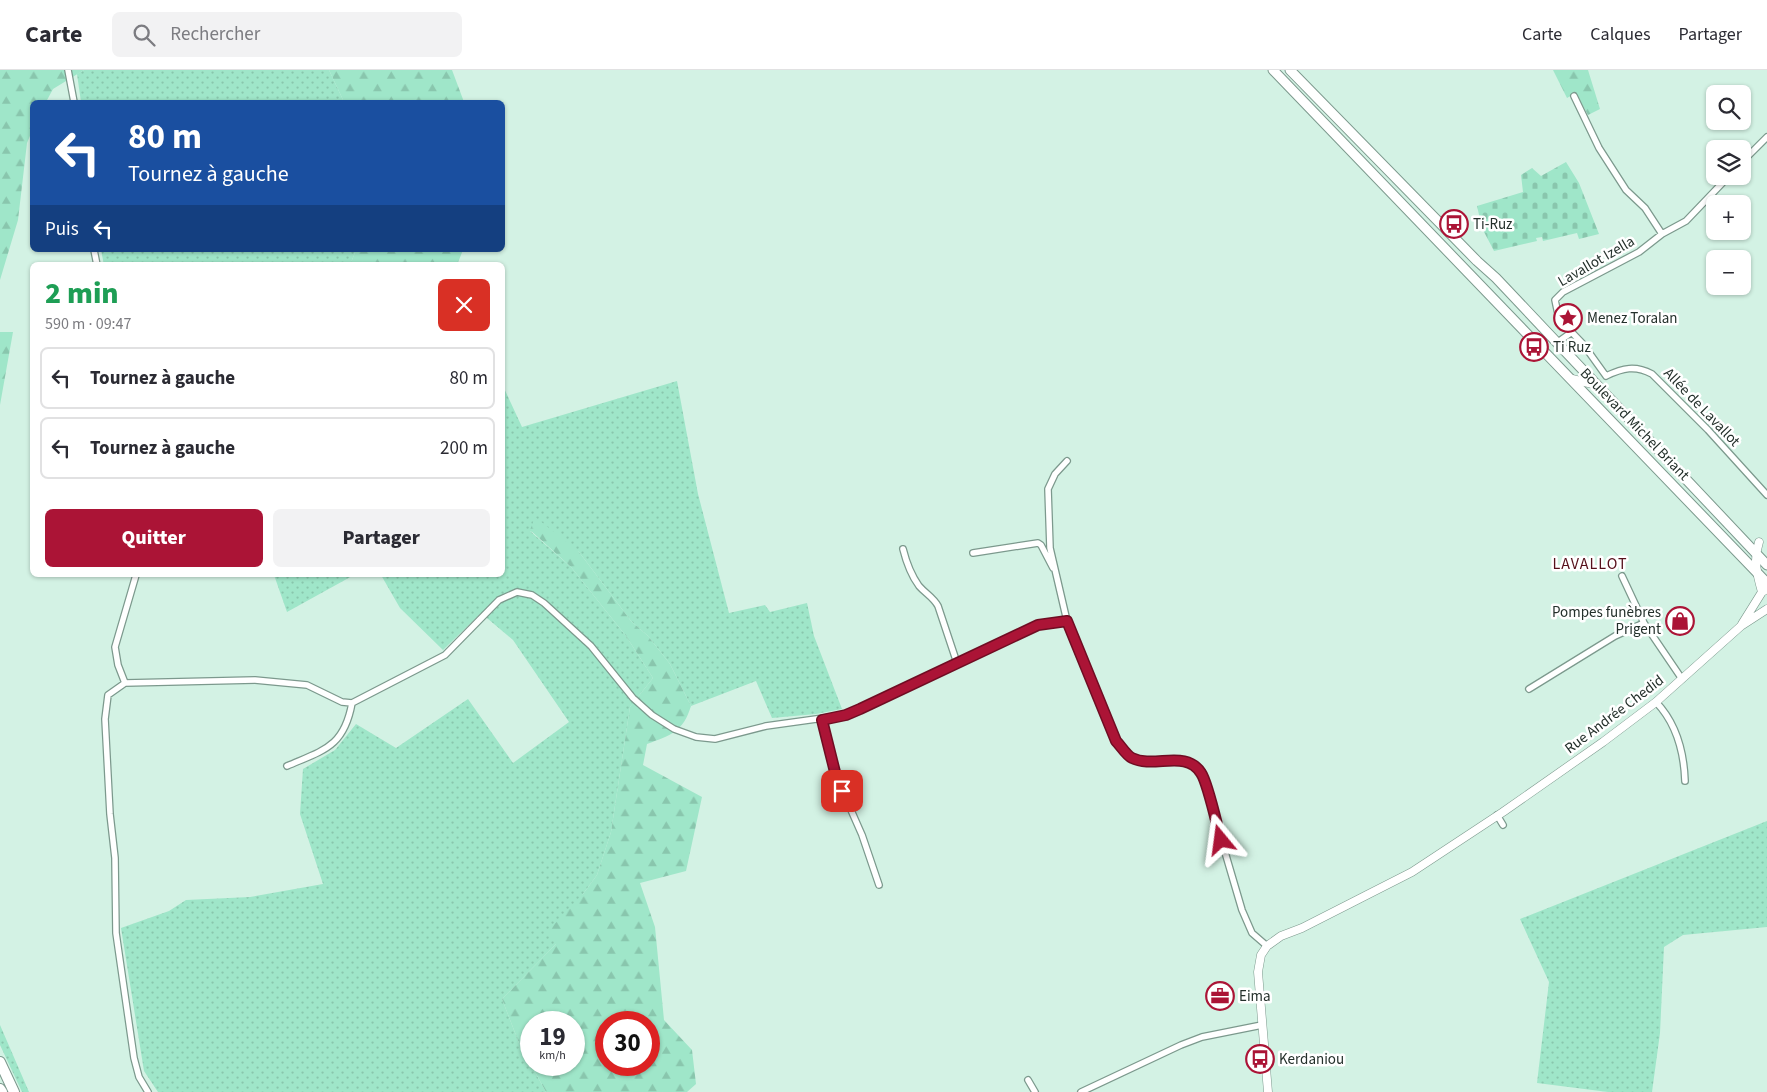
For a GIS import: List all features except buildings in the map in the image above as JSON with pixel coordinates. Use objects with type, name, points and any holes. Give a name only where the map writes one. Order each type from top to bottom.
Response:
[{"type":"highway","points":[[0,1062],[14,1092]]},
{"type":"highway","points":[[0,1088],[2,1092]]},
{"type":"main road","name":"Boulevard Michel Briant","points":[[1273,70],[1756,572],[1765,588]]},
{"type":"main road","name":"Boulevard Michel Briant","points":[[1290,70],[1476,262],[1496,278],[1558,342],[1767,565]]},
{"type":"street","points":[[68,70],[74,100]]},
{"type":"street","points":[[1574,96],[1604,157],[1626,190],[1645,208],[1662,234]]},
{"type":"street","points":[[1751,153],[1767,137]]},
{"type":"street","name":"Lavallot Izella","points":[[1606,376],[1572,332],[1559,319],[1555,300],[1564,292],[1639,252],[1662,234],[1686,221],[1720,185]]},
{"type":"street","points":[[1558,342],[1572,332]]},
{"type":"street","name":"Allée de Lavallot","points":[[1606,376],[1623,368],[1640,368],[1652,374],[1708,430],[1767,495]]},
{"type":"street","points":[[1572,379],[1599,386],[1606,376]]},
{"type":"street","points":[[1067,461],[1055,474],[1048,489],[1050,548],[1067,621],[1116,741],[1130,757],[1145,762],[1181,760],[1193,764],[1202,774],[1242,910],[1252,933],[1267,946],[1261,955],[1258,972],[1268,1092]]},
{"type":"street","points":[[1746,542],[1759,542],[1767,538]]},
{"type":"street","points":[[1756,572],[1756,553],[1759,542]]},
{"type":"street","points":[[973,552],[1038,543],[1056,571]]},
{"type":"street","points":[[903,549],[907,564],[920,586],[934,598],[938,606],[957,663]]},
{"type":"street","points":[[1622,576],[1644,623],[1682,679]]},
{"type":"street","points":[[126,682],[118,664],[115,647],[135,577]]},
{"type":"street","name":"Rue Andrée Chedid","points":[[1741,626],[1765,588]]},
{"type":"street","points":[[148,1092],[139,1077],[134,1058],[116,933],[115,858],[110,814],[105,719],[108,695],[126,682],[255,680],[307,685],[342,702],[352,702],[445,655],[498,600],[517,592],[532,595],[544,603],[591,646],[633,698],[674,729],[696,737],[715,739],[766,726],[822,720],[846,715],[1038,625],[1067,621]]},
{"type":"street","name":"Rue Andrée Chedid","points":[[1267,946],[1281,936],[1310,924],[1412,872],[1497,815],[1603,742],[1656,702],[1741,626],[1767,609]]},
{"type":"street","points":[[1529,690],[1615,636],[1644,623]]},
{"type":"street","points":[[287,766],[332,746],[349,721],[352,702]]},
{"type":"street","points":[[1656,702],[1665,711],[1672,725],[1682,754],[1685,781]]},
{"type":"street","points":[[822,720],[836,776],[862,835],[879,885]]},
{"type":"street","points":[[1497,815],[1503,826]]},
{"type":"street","points":[[1081,1092],[1202,1037],[1262,1025]]},
{"type":"street","points":[[1028,1080],[1034,1092]]},
{"type":"green space","points":[[0,70],[84,70],[53,89],[47,100],[30,100],[30,136],[27,143],[18,220],[0,280]]},
{"type":"green space","points":[[84,70],[329,70],[343,100],[81,100],[77,74]]},
{"type":"green space","points":[[329,70],[452,70],[463,100],[343,100]]},
{"type":"green space","points":[[1553,70],[1588,70],[1600,109],[1588,115],[1576,93],[1567,98]]},
{"type":"green space","points":[[1566,162],[1579,183],[1599,234],[1579,239],[1577,233],[1543,241],[1542,237],[1536,238],[1537,241],[1494,251],[1482,228],[1477,206],[1523,192],[1521,175],[1532,168],[1541,176]]},
{"type":"green space","points":[[101,252],[355,252],[351,262],[103,262]]},
{"type":"green space","points":[[355,252],[462,252],[458,262],[351,262]]},
{"type":"green space","points":[[0,332],[13,332],[0,405]]},
{"type":"green space","points":[[677,381],[698,494],[729,613],[765,605],[770,612],[807,603],[814,636],[842,709],[816,714],[772,718],[756,681],[691,706],[670,664],[648,636],[631,621],[579,552],[530,531],[571,567],[626,636],[653,678],[630,707],[611,832],[597,875],[583,894],[556,944],[502,999],[520,1045],[520,1076],[537,1076],[546,1092],[158,1092],[144,1071],[121,928],[169,911],[186,900],[250,897],[323,884],[300,814],[303,769],[335,750],[356,724],[396,748],[468,699],[513,763],[569,722],[513,640],[481,613],[443,650],[400,608],[382,577],[505,577],[505,390],[522,427]]},
{"type":"green space","points":[[535,517],[579,552],[631,621],[648,636],[670,664],[691,706],[688,715],[680,727],[669,735],[647,744],[643,765],[702,797],[686,871],[640,883],[655,927],[664,1020],[692,1050],[696,1084],[687,1092],[546,1092],[537,1076],[585,1076],[585,1011],[520,1011],[520,1045],[502,999],[556,944],[549,930],[583,894],[597,875],[611,832],[630,707],[653,678],[626,636],[571,567],[530,530]]},
{"type":"green space","points":[[275,577],[350,577],[287,612]]},
{"type":"green space","points":[[1767,821],[1767,927],[1683,935],[1664,947],[1660,1033],[1652,1092],[1608,1092],[1537,1083],[1549,982],[1520,919]]},
{"type":"green space","points":[[0,1025],[29,1092],[22,1092],[0,1045]]},
{"type":"place","name":"Ti-Ruz","points":[[1454,224]]},
{"type":"place","name":"Menez Toralan","points":[[1568,318]]},
{"type":"place","name":"Ti Ruz","points":[[1534,347]]},
{"type":"place","name":"Pompes funèbres Prigent","points":[[1680,621]]},
{"type":"place","name":"Eima","points":[[1220,996]]},
{"type":"place","name":"Kerdaniou","points":[[1260,1059]]},
{"type":"district","name":"LAVALLOT","points":[[1590,563]]},
{"type":"route","points":[[842,791],[836,776],[822,720],[846,715],[874,703],[1038,625],[1067,621],[1116,741],[1130,757],[1145,762],[1181,760],[1193,764],[1202,774],[1221,840]]}]
